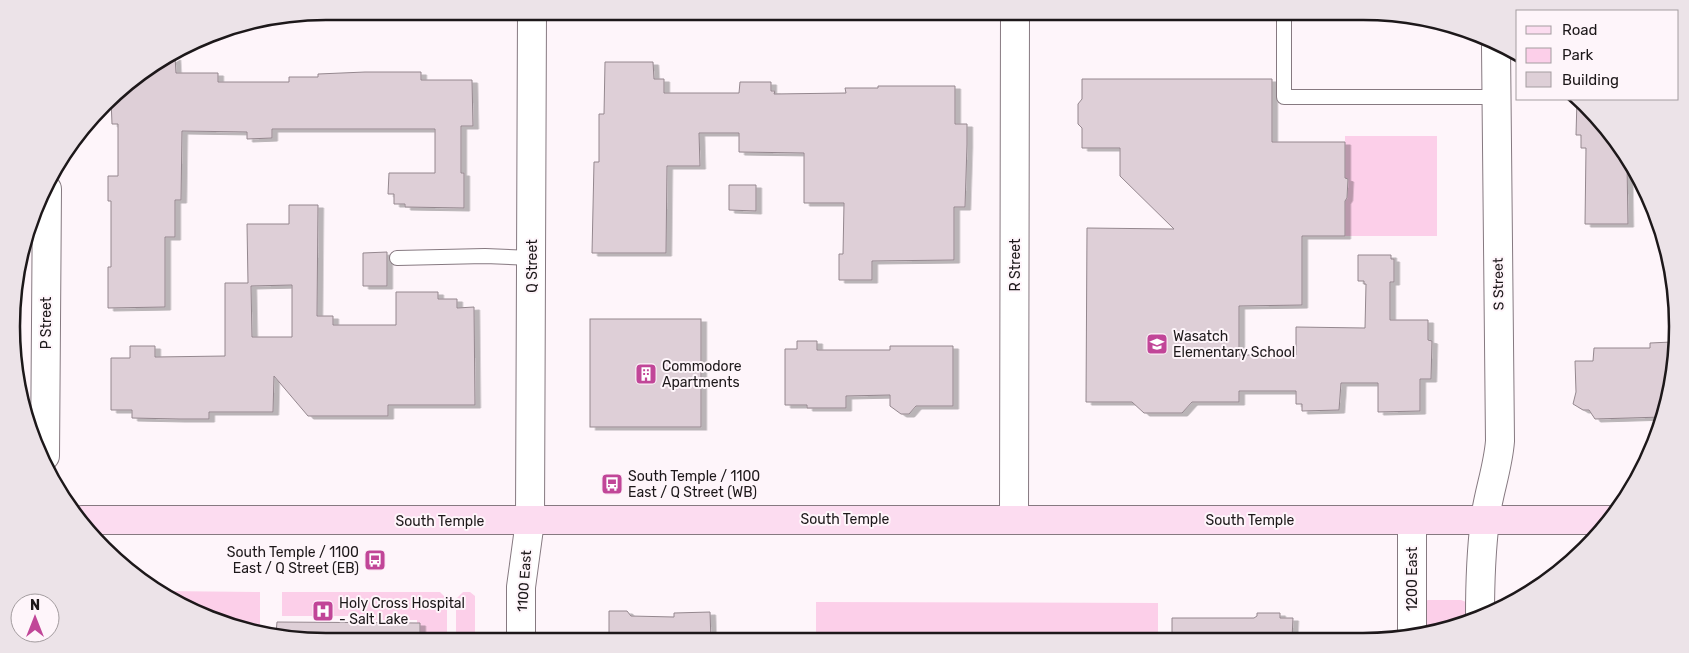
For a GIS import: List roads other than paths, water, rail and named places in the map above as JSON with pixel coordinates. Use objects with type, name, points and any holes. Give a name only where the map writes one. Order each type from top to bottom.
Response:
[{"type":"main road","name":"South Temple","points":[[89,520],[1600,520]]},
{"type":"street","name":"Q Street","points":[[530,521],[532,20]]},
{"type":"street","name":"R Street","points":[[1014,519],[1015,20]]},
{"type":"street","name":"S Street","points":[[1485,520],[1500,441],[1496,51]]},
{"type":"street","name":"P Street","points":[[46,203],[46,450]]},
{"type":"street","points":[[1480,610],[1485,520]]},
{"type":"street","name":"1100 East","points":[[521,633],[521,587],[530,521]]},
{"type":"street","name":"1200 East","points":[[1412,521],[1412,629]]},
{"type":"lane","points":[[1284,20],[1284,97],[1496,97]]},
{"type":"lane","points":[[397,258],[485,256],[532,258]]},
{"type":"place","name":"Wasatch Elementary School","points":[[1157,344]]},
{"type":"place","name":"Commodore Apartments","points":[[646,374]]},
{"type":"place","name":"South Temple / 1100 East / Q Street (WB)","points":[[612,484]]},
{"type":"place","name":"South Temple / 1100 East / Q Street (EB)","points":[[375,560]]},
{"type":"place","name":"Holy Cross Hospital - Salt Lake","points":[[323,611]]}]
